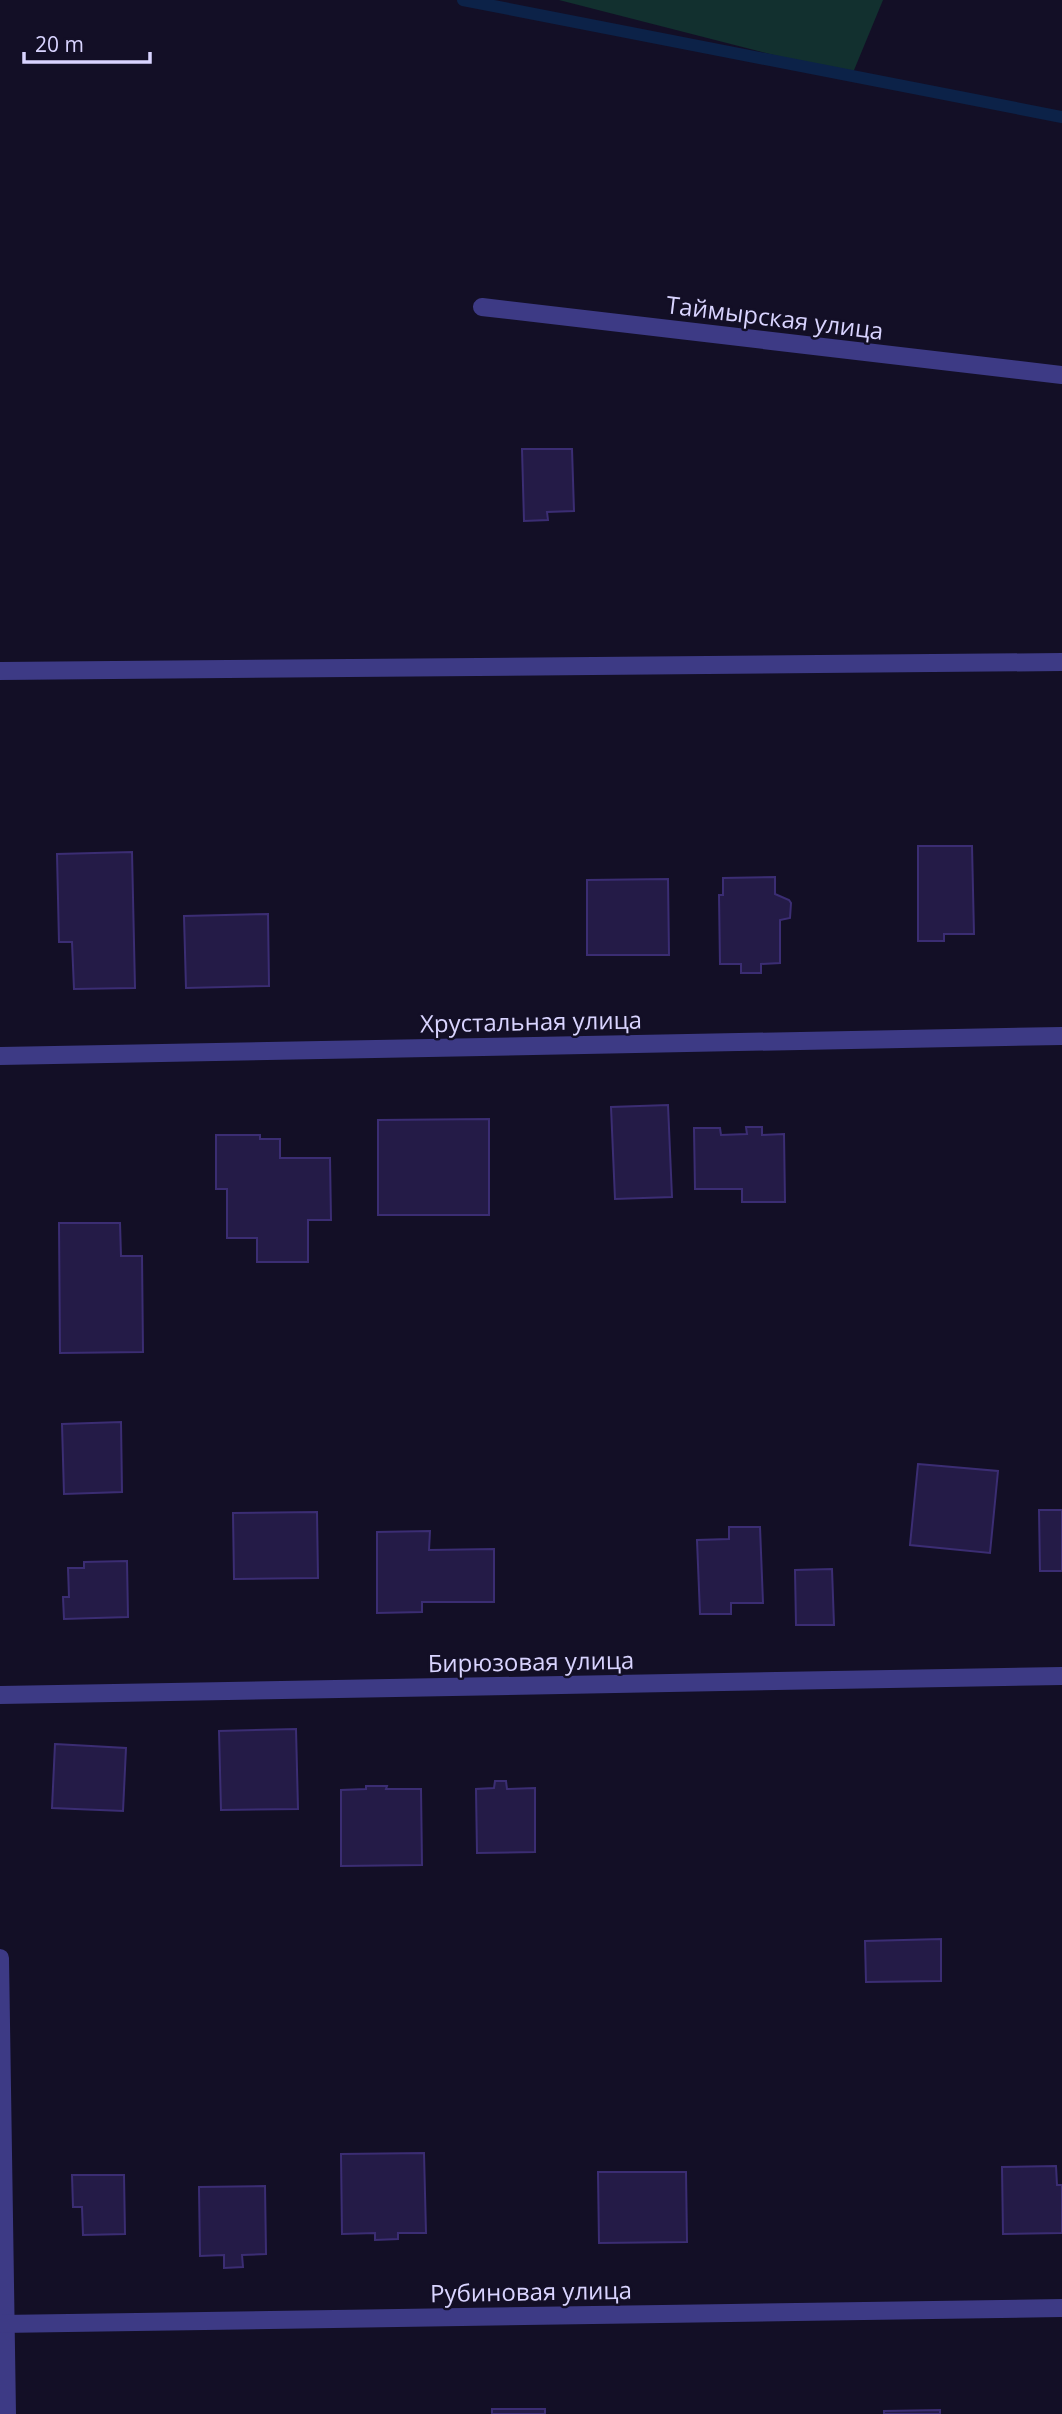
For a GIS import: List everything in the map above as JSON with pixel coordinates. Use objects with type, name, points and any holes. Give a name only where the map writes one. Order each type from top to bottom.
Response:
[{"type":"street","name":"Таймырская улица","points":[[482,307],[1062,375]]},
{"type":"street","points":[[0,671],[1062,662]]},
{"type":"street","name":"Хрустальная улица","points":[[0,1056],[1062,1036]]},
{"type":"street","name":"Бирюзовая улица","points":[[0,1695],[1062,1676]]},
{"type":"street","points":[[0,1958],[3,2323],[7,2414]]},
{"type":"street","name":"Рубиновая улица","points":[[3,2323],[1062,2308]]},
{"type":"green space","points":[[559,0],[883,0],[852,75]]},
{"type":"building","points":[[522,449],[572,449],[574,511],[547,512],[548,520],[524,521]]},
{"type":"building","points":[[918,846],[972,846],[974,934],[944,934],[944,941],[918,941]]},
{"type":"building","points":[[132,852],[135,988],[74,989],[72,942],[59,942],[57,854]]},
{"type":"building","points":[[775,877],[775,894],[791,903],[790,918],[780,920],[780,963],[761,964],[761,973],[741,973],[741,964],[720,964],[719,895],[723,895],[723,878]]},
{"type":"building","points":[[668,879],[669,955],[587,955],[587,880]]},
{"type":"building","points":[[268,914],[269,986],[186,988],[184,916]]},
{"type":"building","points":[[668,1105],[672,1197],[615,1199],[611,1107]]},
{"type":"building","points":[[489,1119],[489,1215],[378,1215],[378,1120]]},
{"type":"building","points":[[746,1127],[762,1127],[762,1135],[784,1134],[785,1202],[742,1202],[742,1189],[695,1189],[694,1128],[720,1128],[721,1135],[747,1134]]},
{"type":"building","points":[[216,1135],[260,1135],[260,1139],[280,1139],[280,1158],[330,1158],[331,1220],[308,1220],[308,1262],[257,1262],[257,1238],[227,1238],[227,1189],[216,1189]]},
{"type":"building","points":[[59,1223],[120,1223],[121,1256],[142,1256],[143,1352],[60,1353]]},
{"type":"building","points":[[121,1422],[122,1492],[64,1494],[62,1424]]},
{"type":"building","points":[[918,1464],[998,1471],[990,1553],[910,1545]]},
{"type":"building","points":[[1039,1510],[1062,1510],[1062,1571],[1040,1571]]},
{"type":"building","points":[[317,1512],[318,1578],[234,1579],[233,1513]]},
{"type":"building","points":[[729,1527],[760,1527],[763,1603],[731,1603],[731,1614],[700,1614],[697,1540],[729,1539]]},
{"type":"building","points":[[430,1531],[429,1550],[494,1549],[494,1602],[422,1602],[422,1612],[377,1613],[377,1532]]},
{"type":"building","points":[[127,1561],[128,1617],[64,1619],[63,1597],[69,1597],[68,1568],[84,1568],[84,1562]]},
{"type":"building","points":[[832,1569],[834,1625],[796,1625],[795,1570]]},
{"type":"building","points":[[296,1729],[298,1809],[221,1810],[219,1731]]},
{"type":"building","points":[[55,1744],[126,1748],[123,1811],[52,1808]]},
{"type":"building","points":[[495,1781],[506,1781],[507,1789],[535,1788],[535,1852],[477,1853],[476,1789],[494,1788]]},
{"type":"building","points":[[366,1786],[421,1789],[422,1865],[341,1866],[341,1790],[366,1789]]},
{"type":"building","points":[[941,1939],[941,1981],[866,1982],[865,1941]]},
{"type":"building","points":[[424,2153],[426,2233],[398,2233],[398,2239],[375,2240],[375,2233],[342,2234],[341,2154]]},
{"type":"building","points":[[1056,2166],[1057,2185],[1062,2185],[1062,2233],[1003,2234],[1002,2167]]},
{"type":"building","points":[[598,2172],[686,2172],[687,2242],[599,2243]]},
{"type":"building","points":[[72,2175],[124,2175],[125,2234],[83,2235],[82,2207],[73,2207]]},
{"type":"building","points":[[265,2186],[266,2254],[242,2255],[243,2267],[224,2268],[224,2255],[200,2256],[199,2187]]},
{"type":"building","points":[[492,2409],[545,2409],[545,2414],[492,2414]]},
{"type":"building","points":[[940,2410],[940,2414],[884,2414],[884,2411]]},
{"type":"waterway","points":[[463,0],[1062,117]]}]
